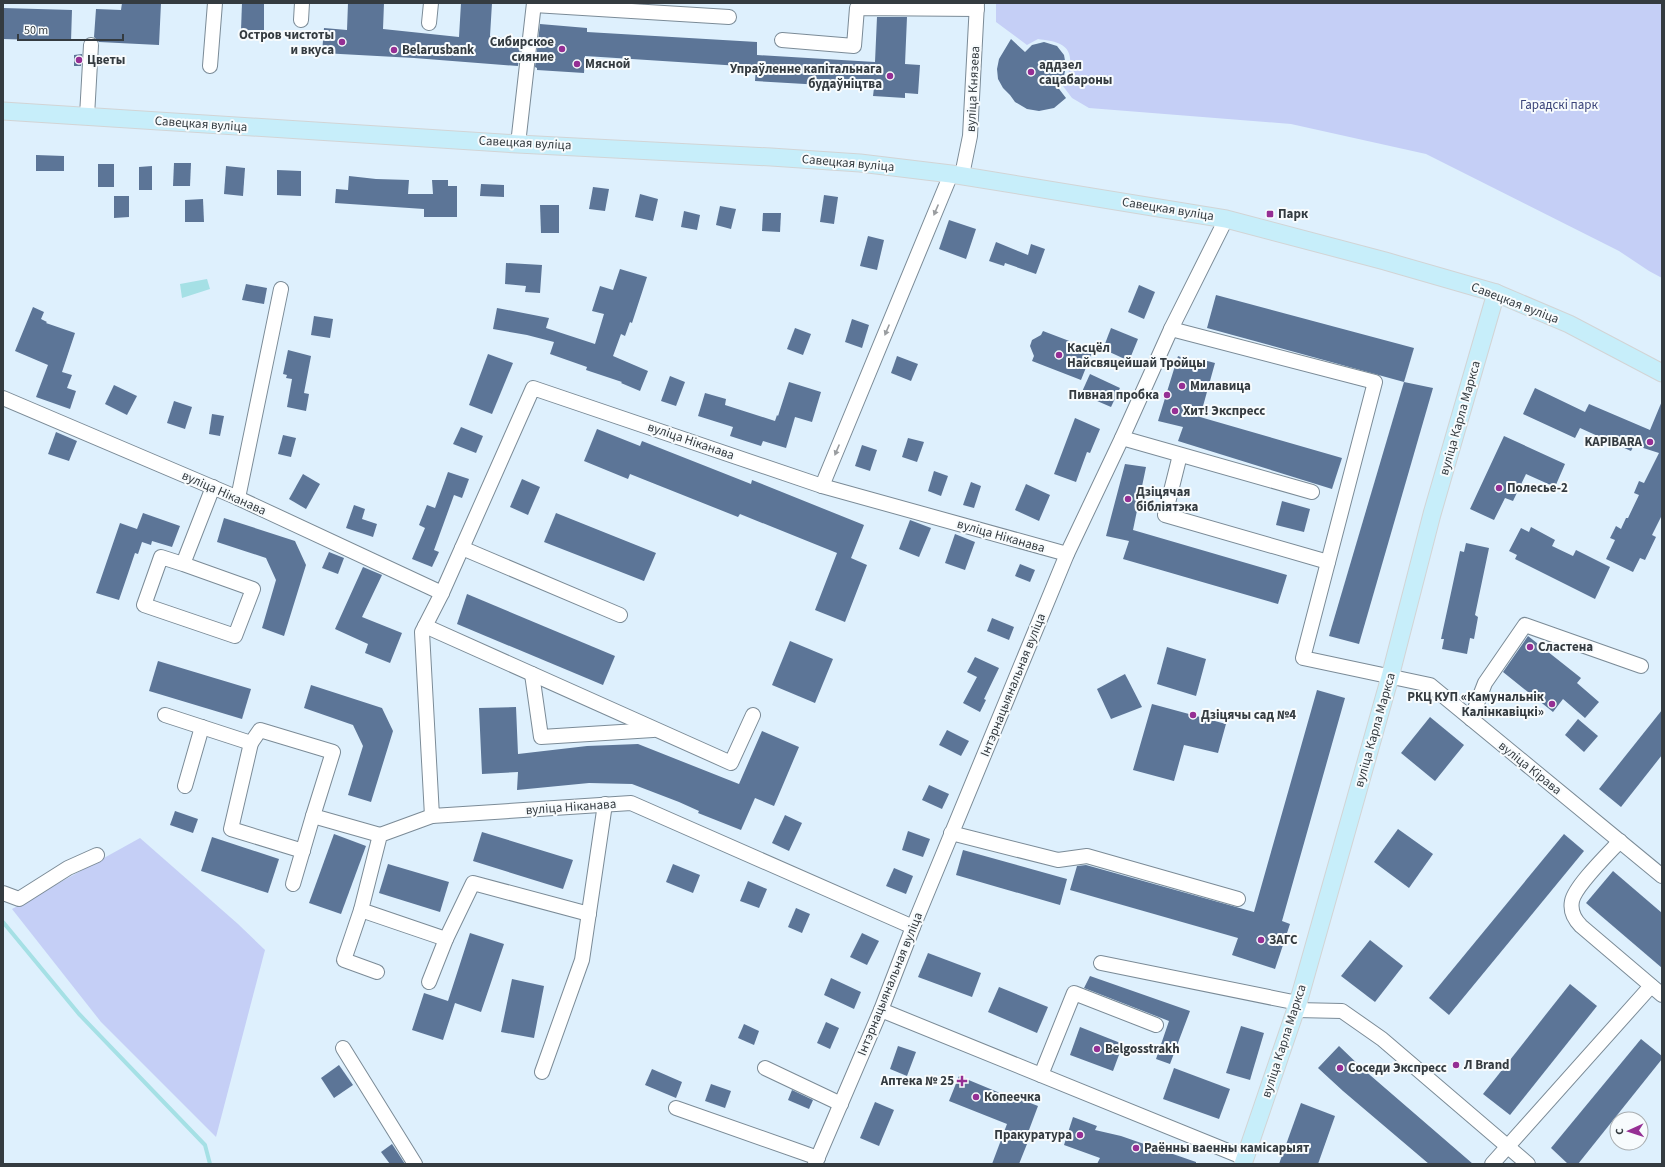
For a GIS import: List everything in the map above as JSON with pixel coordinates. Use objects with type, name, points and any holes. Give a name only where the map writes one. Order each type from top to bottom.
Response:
[{"type":"main road","name":"Савецкая вуліца","points":[[3,111],[518,144],[583,146],[860,163],[957,174],[1226,219],[1385,261],[1496,294],[1569,324],[1662,373]]},
{"type":"main road","name":"вуліца Карла Маркса","points":[[1244,1161],[1297,1007],[1390,677],[1432,514],[1496,294]]},
{"type":"street","points":[[210,66],[215,3]]},
{"type":"street","points":[[301,20],[302,3]]},
{"type":"street","points":[[429,23],[431,3]]},
{"type":"street","points":[[518,144],[534,4],[729,17]]},
{"type":"street","points":[[782,40],[854,46],[857,8],[977,6]]},
{"type":"street","name":"вуліца Князева","points":[[822,486],[957,174],[970,136],[977,6]]},
{"type":"street","points":[[87,116],[91,45]]},
{"type":"street","name":"Інтэрнацыянальная вуліца","points":[[676,1108],[817,1161],[881,1010],[951,833],[1067,554],[1122,438],[1171,329],[1226,219]]},
{"type":"street","points":[[238,498],[281,289]]},
{"type":"street","points":[[1171,329],[1375,382],[1328,562],[1165,515],[1180,455]]},
{"type":"street","name":"вуліца Ніканава","points":[[913,927],[631,803],[432,816],[422,632],[442,593],[534,388],[822,486],[1067,554]]},
{"type":"street","name":"вуліца Ніканава","points":[[3,398],[238,498],[442,593]]},
{"type":"street","points":[[1122,438],[1312,492]]},
{"type":"street","points":[[182,564],[213,487]]},
{"type":"street","points":[[462,548],[620,615]]},
{"type":"street","points":[[161,557],[182,564],[252,589],[235,636],[144,605],[161,557]]},
{"type":"street","name":"вуліца Кірава","points":[[1328,562],[1303,658],[1430,686],[1662,876]]},
{"type":"street","points":[[1471,719],[1485,683],[1524,625],[1641,666]]},
{"type":"street","points":[[426,626],[730,763],[753,715]]},
{"type":"street","points":[[532,674],[541,737],[655,729]]},
{"type":"street","points":[[165,715],[251,743]]},
{"type":"street","points":[[185,786],[202,727]]},
{"type":"street","points":[[293,884],[332,752],[260,730],[251,743],[231,829],[303,850]]},
{"type":"street","points":[[542,1072],[582,960],[605,804]]},
{"type":"street","points":[[313,816],[380,835],[432,816]]},
{"type":"street","points":[[951,833],[1058,860],[1087,856],[1238,899]]},
{"type":"street","points":[[377,972],[344,960],[361,910],[380,835]]},
{"type":"street","points":[[1620,841],[1576,891],[1572,901],[1572,912],[1575,920],[1581,926],[1662,995]]},
{"type":"street","points":[[3,893],[19,899],[68,868],[96,855]]},
{"type":"street","points":[[429,982],[446,939],[473,883],[589,914]]},
{"type":"street","points":[[361,910],[446,939]]},
{"type":"street","points":[[1101,963],[1297,1007],[1342,1011],[1382,1039],[1528,1164]]},
{"type":"street","points":[[1492,1164],[1651,986]]},
{"type":"street","points":[[1041,1075],[1074,993],[1156,1025]]},
{"type":"street","points":[[881,1010],[1041,1075],[1244,1161]]},
{"type":"street","points":[[343,1048],[415,1164]]},
{"type":"street","points":[[765,1068],[841,1104]]},
{"type":"green space","name":"Гарадскі парк","points":[[996,3],[1662,3],[1662,278],[1619,251],[1426,154],[1291,124],[1089,108],[1072,98],[1063,86],[1070,64],[1070,58],[1065,48],[1055,42],[1038,39],[1027,45],[996,22]]},
{"type":"green space","points":[[140,838],[238,924],[265,950],[216,1137],[101,1022],[12,909]]},
{"type":"shaded area","points":[[207,279],[210,289],[182,298],[180,284]]},
{"type":"building","points":[[122,3],[161,3],[159,45],[99,42],[94,37],[96,9],[121,10]]},
{"type":"building","points":[[242,3],[264,3],[264,30],[241,30]]},
{"type":"building","points":[[348,3],[384,3],[383,29],[459,37],[461,3],[492,3],[490,36],[521,39],[518,66],[322,53],[324,28],[347,30]]},
{"type":"building","points":[[3,8],[72,10],[71,41],[3,39]]},
{"type":"building","points":[[877,17],[907,17],[905,64],[920,65],[918,94],[905,93],[905,98],[873,96],[874,88],[755,81],[756,67],[585,56],[584,73],[537,70],[535,67],[540,24],[587,28],[587,32],[757,42],[757,55],[875,62]]},
{"type":"building","name":"аддзел сацабароны","points":[[1011,39],[1025,52],[1032,45],[1044,42],[1057,46],[1064,55],[1066,66],[1064,76],[1056,85],[1066,98],[1054,108],[1039,111],[1027,109],[1015,102],[1003,88],[998,79],[997,69],[999,59]]},
{"type":"building","name":"Цветы","points":[[82,54],[81,66],[74,66],[74,55]]},
{"type":"building","points":[[36,155],[64,156],[64,171],[36,171]]},
{"type":"building","points":[[174,163],[191,163],[190,186],[173,186]]},
{"type":"building","points":[[98,164],[114,164],[114,187],[98,187]]},
{"type":"building","points":[[152,166],[152,190],[139,190],[139,167]]},
{"type":"building","points":[[226,166],[245,168],[243,196],[224,194]]},
{"type":"building","points":[[277,170],[301,171],[301,196],[277,195]]},
{"type":"building","points":[[349,176],[409,180],[408,194],[433,194],[432,180],[448,180],[448,186],[457,186],[457,217],[424,217],[424,209],[335,203],[336,189],[348,190]]},
{"type":"building","points":[[481,184],[504,185],[504,197],[480,196]]},
{"type":"building","points":[[593,187],[609,189],[605,211],[589,209]]},
{"type":"building","points":[[640,194],[658,199],[653,221],[635,217]]},
{"type":"building","points":[[824,195],[838,197],[834,224],[820,222]]},
{"type":"building","points":[[114,196],[129,196],[129,217],[114,218]]},
{"type":"building","points":[[203,199],[204,222],[185,222],[185,200]]},
{"type":"building","points":[[540,205],[559,205],[559,233],[541,233]]},
{"type":"building","points":[[720,206],[736,209],[731,229],[716,225]]},
{"type":"building","points":[[684,211],[700,215],[697,230],[681,227]]},
{"type":"building","points":[[763,213],[781,213],[780,232],[762,231]]},
{"type":"building","points":[[949,220],[976,229],[966,259],[939,249]]},
{"type":"building","points":[[868,236],[884,240],[877,270],[860,266]]},
{"type":"building","points":[[996,242],[1028,255],[1031,244],[1045,249],[1036,274],[1005,263],[1004,266],[989,261]]},
{"type":"building","points":[[506,263],[542,265],[540,293],[525,292],[526,286],[505,284]]},
{"type":"building","points":[[620,269],[647,277],[632,323],[630,322],[625,336],[621,334],[613,356],[648,371],[640,391],[621,383],[622,382],[586,370],[587,367],[550,354],[554,342],[527,335],[493,329],[497,308],[549,318],[546,328],[595,344],[604,314],[592,311],[600,286],[613,290]]},
{"type":"building","points":[[246,284],[267,288],[264,304],[242,300]]},
{"type":"building","points":[[1139,285],[1155,292],[1144,319],[1128,312]]},
{"type":"building","points":[[1216,295],[1414,348],[1404,382],[1207,328]]},
{"type":"building","points":[[33,307],[44,312],[41,319],[47,322],[46,323],[75,333],[62,372],[72,375],[67,388],[76,391],[70,409],[36,397],[48,365],[15,351]]},
{"type":"building","points":[[314,316],[333,319],[330,338],[311,335]]},
{"type":"building","points":[[852,319],[869,325],[862,348],[845,342]]},
{"type":"building","points":[[795,328],[811,334],[803,355],[787,349]]},
{"type":"building","points":[[1111,328],[1138,339],[1129,361],[1103,349]]},
{"type":"building","name":"Касцёл Найсвяцейшай Тройцы","points":[[1043,331],[1093,350],[1081,380],[1032,361],[1034,356],[1030,346],[1032,340],[1041,335]]},
{"type":"building","points":[[288,350],[311,356],[304,393],[309,394],[306,411],[287,407],[292,379],[286,378],[287,375],[283,374]]},
{"type":"building","points":[[488,354],[513,363],[492,414],[469,405]]},
{"type":"building","points":[[897,356],[918,364],[911,381],[891,373]]},
{"type":"building","points":[[1178,356],[1194,362],[1196,358],[1215,363],[1200,417],[1342,458],[1332,489],[1178,441],[1183,427],[1158,421]]},
{"type":"building","points":[[1090,374],[1120,388],[1111,407],[1081,394]]},
{"type":"building","points":[[670,376],[685,382],[676,406],[661,401]]},
{"type":"building","points":[[789,382],[821,392],[812,422],[795,417],[786,448],[763,441],[761,446],[730,436],[733,427],[698,416],[705,393],[726,399],[725,405],[775,421]]},
{"type":"building","points":[[1404,382],[1433,388],[1359,644],[1329,636]]},
{"type":"building","points":[[114,385],[137,396],[127,415],[105,404]]},
{"type":"building","points":[[1535,388],[1585,412],[1589,404],[1650,430],[1662,401],[1662,515],[1652,535],[1656,537],[1645,560],[1640,558],[1633,572],[1606,559],[1615,540],[1610,538],[1616,526],[1621,529],[1626,518],[1628,518],[1639,495],[1634,493],[1639,481],[1644,483],[1659,453],[1634,445],[1631,451],[1580,428],[1575,438],[1523,414]]},
{"type":"building","points":[[174,401],[192,407],[185,429],[167,423]]},
{"type":"building","points":[[212,414],[224,416],[220,436],[209,434]]},
{"type":"building","points":[[1075,418],[1100,429],[1090,453],[1087,452],[1076,482],[1054,474]]},
{"type":"building","points":[[461,427],[483,436],[476,453],[453,444]]},
{"type":"building","points":[[597,429],[640,446],[642,441],[751,484],[752,480],[864,525],[851,558],[867,565],[845,622],[815,610],[837,553],[740,514],[738,517],[630,474],[628,479],[584,461]]},
{"type":"building","points":[[56,432],[77,441],[69,461],[48,454]]},
{"type":"building","points":[[283,435],[296,438],[291,457],[278,454]]},
{"type":"building","name":"Полесье-2","points":[[1504,436],[1565,464],[1555,487],[1526,474],[1513,501],[1505,498],[1494,520],[1470,509]]},
{"type":"building","points":[[908,438],[924,442],[917,462],[902,457]]},
{"type":"building","points":[[862,445],[877,450],[870,471],[855,466]]},
{"type":"building","points":[[1125,464],[1146,467],[1133,530],[1287,575],[1278,604],[1123,559],[1129,541],[1106,536]]},
{"type":"building","points":[[934,471],[948,476],[941,496],[928,491]]},
{"type":"building","points":[[448,472],[469,479],[462,498],[454,495],[434,550],[439,552],[432,567],[412,559],[425,528],[419,525],[427,505],[435,508]]},
{"type":"building","points":[[303,474],[320,484],[306,509],[289,499]]},
{"type":"building","points":[[522,479],[540,487],[528,515],[510,507]]},
{"type":"building","points":[[971,482],[981,486],[974,508],[963,505]]},
{"type":"building","points":[[1026,484],[1050,495],[1039,521],[1015,510]]},
{"type":"building","points":[[1282,501],[1310,509],[1304,532],[1276,525]]},
{"type":"building","points":[[354,505],[365,509],[362,519],[377,524],[373,537],[346,528]]},
{"type":"building","points":[[143,513],[180,526],[172,547],[152,541],[151,545],[142,542],[138,554],[135,553],[119,600],[96,593],[120,523],[137,529]]},
{"type":"building","points":[[556,513],[656,553],[644,581],[544,542]]},
{"type":"building","points":[[224,518],[295,541],[306,565],[284,636],[262,628],[276,580],[266,558],[217,542]]},
{"type":"building","points":[[910,520],[931,528],[919,557],[899,549]]},
{"type":"building","points":[[1531,527],[1555,540],[1552,546],[1573,556],[1576,550],[1610,567],[1595,599],[1515,559],[1517,555],[1509,551],[1521,528],[1529,532]]},
{"type":"building","points":[[955,534],[975,542],[965,570],[945,563]]},
{"type":"building","points":[[1466,543],[1489,548],[1475,615],[1478,617],[1474,639],[1470,638],[1467,654],[1442,649],[1444,639],[1441,639],[1460,551],[1464,552]]},
{"type":"building","points":[[329,552],[344,558],[338,574],[322,568]]},
{"type":"building","points":[[1020,564],[1035,570],[1030,582],[1015,576]]},
{"type":"building","points":[[363,567],[382,575],[362,617],[402,633],[390,663],[365,653],[368,644],[335,629]]},
{"type":"building","points":[[467,594],[615,656],[603,685],[457,624]]},
{"type":"building","points":[[992,618],[1014,627],[1009,640],[987,631]]},
{"type":"building","points":[[1528,636],[1581,678],[1577,683],[1599,702],[1585,718],[1563,699],[1553,712],[1503,672]]},
{"type":"building","points":[[790,641],[833,659],[815,703],[772,685]]},
{"type":"building","points":[[1167,647],[1206,659],[1196,696],[1157,684]]},
{"type":"building","points":[[975,657],[999,668],[984,699],[986,700],[980,712],[963,703],[977,677],[967,672]]},
{"type":"building","points":[[158,661],[251,689],[242,719],[149,691]]},
{"type":"building","points":[[1125,674],[1142,707],[1111,719],[1097,689]]},
{"type":"building","points":[[311,685],[382,708],[393,731],[371,802],[348,795],[363,746],[353,725],[304,708]]},
{"type":"building","points":[[1317,690],[1345,698],[1282,921],[1290,924],[1275,969],[1232,955],[1238,938],[1070,890],[1077,866],[1086,865],[1254,912]]},
{"type":"building","points":[[1152,704],[1226,724],[1218,753],[1184,745],[1174,781],[1133,770]]},
{"type":"building","points":[[516,707],[518,754],[587,746],[638,744],[739,784],[762,731],[799,747],[774,806],[755,798],[741,830],[698,813],[699,811],[679,802],[632,784],[589,783],[517,790],[518,772],[482,774],[479,708]]},
{"type":"building","points":[[1662,710],[1662,755],[1621,807],[1599,789]]},
{"type":"building","points":[[1430,717],[1464,745],[1435,781],[1401,753]]},
{"type":"building","points":[[1578,719],[1598,736],[1584,752],[1565,735]]},
{"type":"building","points":[[947,730],[969,741],[961,756],[939,745]]},
{"type":"building","points":[[929,785],[949,794],[942,809],[922,800]]},
{"type":"building","points":[[175,811],[198,819],[193,833],[170,825]]},
{"type":"building","points":[[785,815],[802,823],[789,851],[772,843]]},
{"type":"building","points":[[1398,829],[1433,854],[1409,888],[1374,862]]},
{"type":"building","points":[[908,831],[930,839],[923,857],[902,850]]},
{"type":"building","points":[[482,832],[573,860],[563,889],[473,861]]},
{"type":"building","points":[[334,834],[366,846],[341,914],[309,903]]},
{"type":"building","points":[[1564,834],[1584,851],[1449,1015],[1429,998]]},
{"type":"building","points":[[212,837],[279,859],[268,893],[201,871]]},
{"type":"building","points":[[963,850],[1067,879],[1060,905],[956,875]]},
{"type":"building","points":[[388,864],[449,882],[440,912],[379,893]]},
{"type":"building","points":[[673,864],[700,875],[693,893],[666,882]]},
{"type":"building","points":[[894,868],[913,876],[906,894],[886,886]]},
{"type":"building","points":[[1613,871],[1662,913],[1662,968],[1586,903]]},
{"type":"building","points":[[748,881],[767,889],[759,908],[740,901]]},
{"type":"building","points":[[796,908],[810,914],[802,933],[788,927]]},
{"type":"building","points":[[470,933],[504,944],[481,1012],[455,1003],[443,1040],[412,1030],[424,993],[448,1001]]},
{"type":"building","points":[[862,933],[879,941],[867,965],[850,957]]},
{"type":"building","points":[[1370,940],[1403,966],[1375,1002],[1341,976]]},
{"type":"building","points":[[928,953],[981,973],[972,997],[918,977]]},
{"type":"building","points":[[1090,976],[1190,1011],[1170,1064],[1156,1059],[1169,1021],[1084,988]]},
{"type":"building","points":[[831,978],[861,992],[854,1009],[824,995]]},
{"type":"building","points":[[512,979],[544,986],[534,1038],[501,1032]]},
{"type":"building","points":[[1570,984],[1597,1006],[1510,1115],[1483,1094]]},
{"type":"building","points":[[999,987],[1048,1007],[1037,1033],[988,1012]]},
{"type":"building","points":[[826,1022],[839,1028],[830,1049],[817,1043]]},
{"type":"building","points":[[744,1024],[759,1031],[754,1045],[738,1038]]},
{"type":"building","points":[[1241,1026],[1264,1033],[1250,1080],[1226,1073]]},
{"type":"building","name":"Belgosstrakh","points":[[1080,1027],[1123,1044],[1113,1071],[1070,1055]]},
{"type":"building","points":[[1641,1039],[1662,1056],[1662,1059],[1620,1111],[1609,1111],[1609,1125],[1578,1164],[1568,1164],[1551,1148]]},
{"type":"building","points":[[898,1046],[916,1052],[907,1076],[890,1069]]},
{"type":"building","points":[[1339,1046],[1363,1069],[1473,1164],[1429,1164],[1343,1091],[1318,1068]]},
{"type":"building","points":[[339,1065],[353,1085],[334,1098],[321,1078]]},
{"type":"building","points":[[1174,1068],[1230,1089],[1219,1119],[1163,1099]]},
{"type":"building","points":[[652,1069],[682,1082],[676,1098],[645,1085]]},
{"type":"building","points":[[959,1076],[1019,1101],[1020,1099],[1038,1106],[1026,1138],[1029,1139],[1019,1164],[992,1164],[1007,1124],[949,1101]]},
{"type":"building","points":[[711,1084],[731,1091],[725,1108],[705,1101]]},
{"type":"building","points":[[792,1090],[813,1100],[809,1109],[788,1100]]},
{"type":"building","points":[[875,1102],[894,1110],[879,1146],[860,1138]]},
{"type":"building","points":[[1301,1103],[1335,1116],[1318,1164],[1279,1164]]},
{"type":"building","points":[[1073,1117],[1097,1126],[1095,1130],[1121,1136],[1196,1162],[1196,1164],[1097,1164],[1100,1158],[1064,1145]]},
{"type":"building","points":[[392,1144],[405,1164],[390,1164],[381,1152]]},
{"type":"waterway","points":[[3,922],[79,1014],[205,1145],[210,1164]]},
{"type":"place","name":"Остров чистоты и вкуса","points":[[342,42]]},
{"type":"place","name":"Сибирское сияние","points":[[562,49]]},
{"type":"place","name":"Belarusbank","points":[[394,50]]},
{"type":"place","name":"Цветы","points":[[79,60]]},
{"type":"place","name":"Мясной","points":[[577,64]]},
{"type":"place","name":"аддзел сацабароны","points":[[1031,72]]},
{"type":"place","name":"Упраўленне капітальнага будаўніцтва","points":[[890,76]]},
{"type":"place","name":"Парк","points":[[1270,214]]},
{"type":"place","name":"Касцёл Найсвяцейшай Тройцы","points":[[1059,355]]},
{"type":"place","name":"Милавица","points":[[1182,386]]},
{"type":"place","name":"Пивная пробка","points":[[1167,395]]},
{"type":"place","name":"Хит! Экспресс","points":[[1175,411]]},
{"type":"place","name":"KAPIBARA","points":[[1650,442]]},
{"type":"place","name":"Полесье-2","points":[[1499,488]]},
{"type":"place","name":"Дзіцячая бібліятэка","points":[[1128,499]]},
{"type":"place","name":"Сластена","points":[[1530,647]]},
{"type":"place","name":"РКЦ КУП «Камунальнік Калінкавіцкі»","points":[[1552,704]]},
{"type":"place","name":"Дзіцячы сад №4","points":[[1193,715]]},
{"type":"place","name":"ЗАГС","points":[[1261,940]]},
{"type":"place","name":"Belgosstrakh","points":[[1097,1049]]},
{"type":"place","name":"Л Brand","points":[[1456,1065]]},
{"type":"place","name":"Соседи Экспресс","points":[[1340,1068]]},
{"type":"place","name":"Аптека № 25","points":[[962,1081]]},
{"type":"place","name":"Копеечка","points":[[976,1097]]},
{"type":"place","name":"Пракуратура","points":[[1080,1135]]},
{"type":"place","name":"Раённы ваенны камісарыят","points":[[1136,1148]]}]
